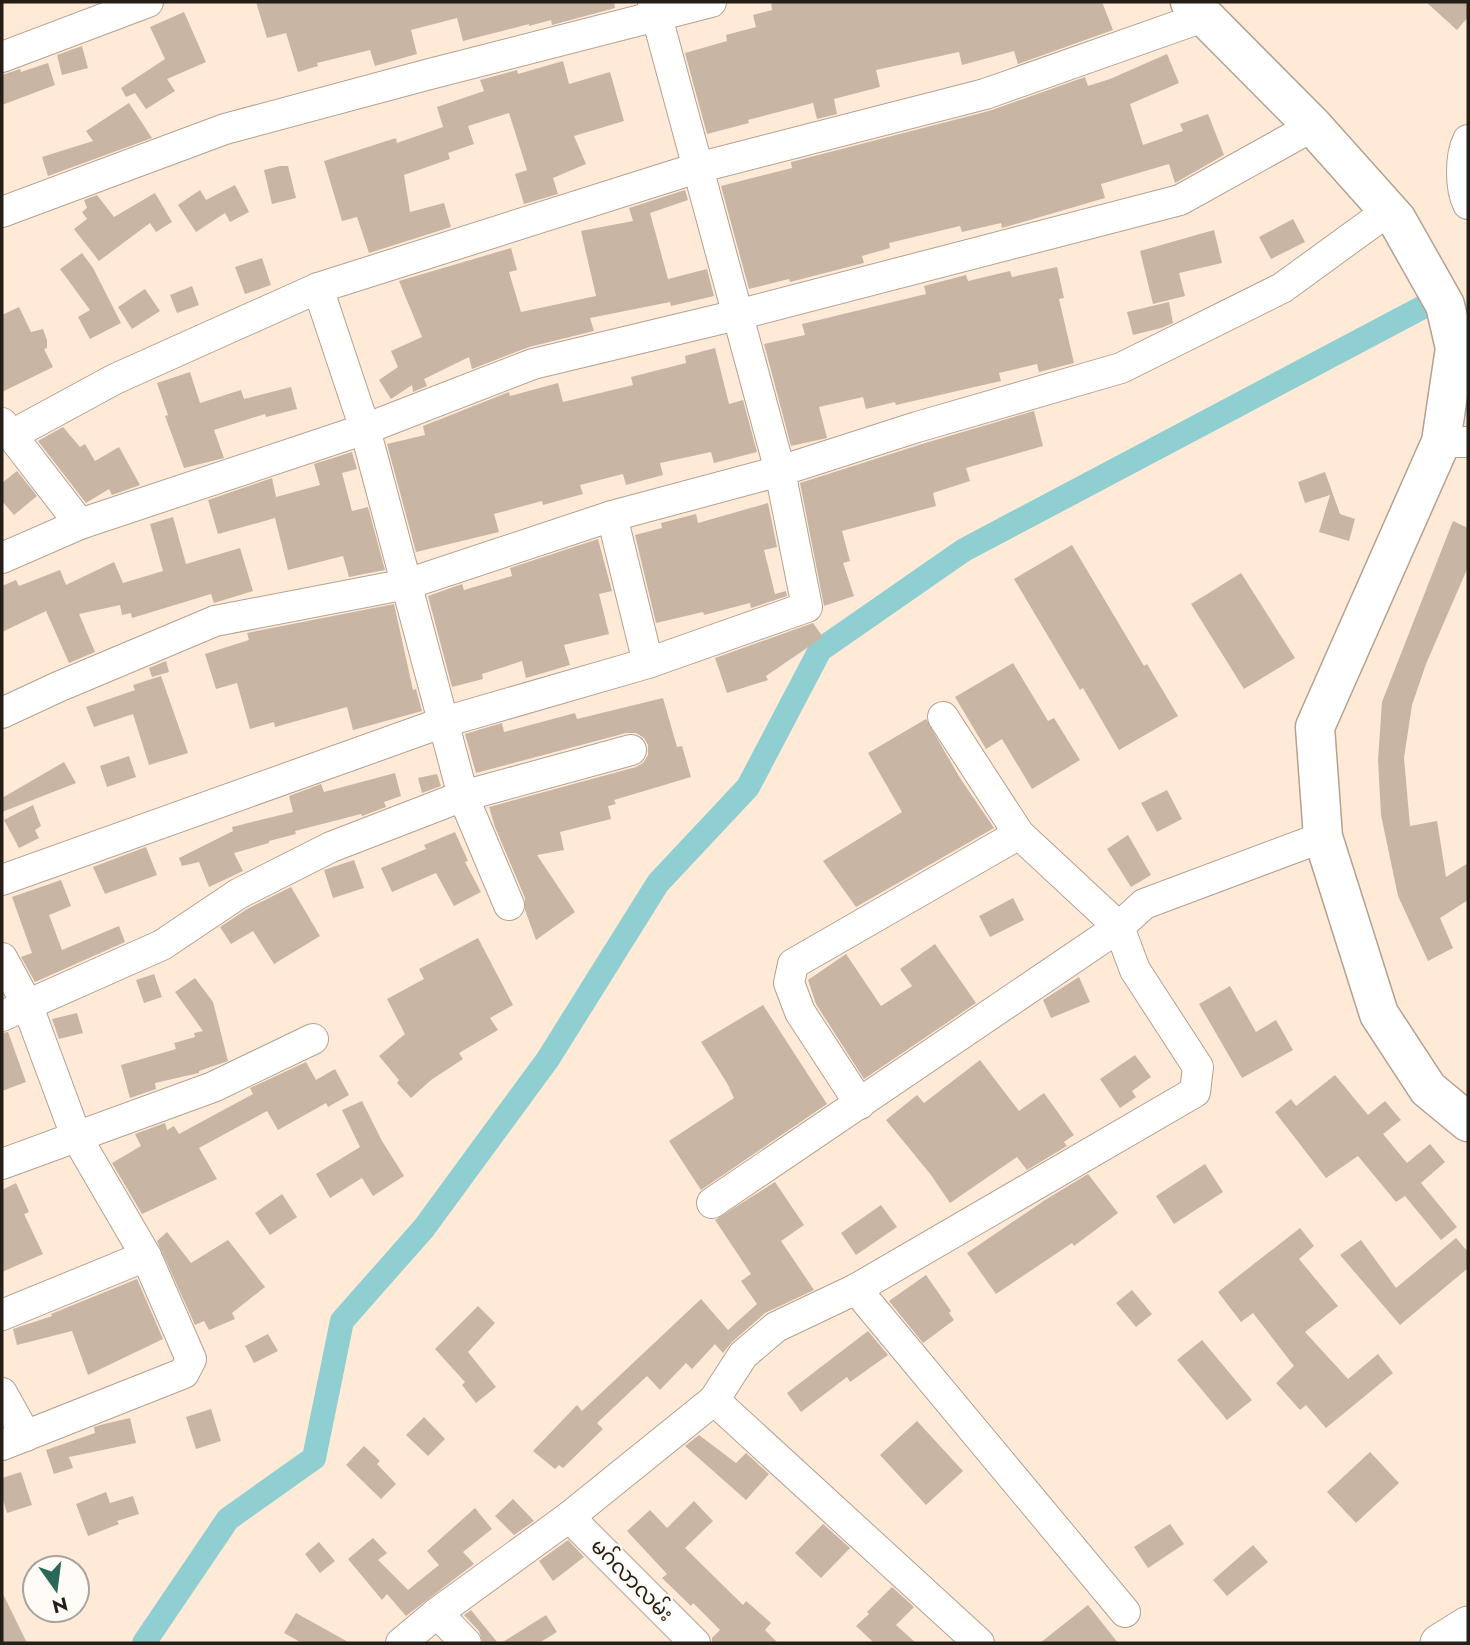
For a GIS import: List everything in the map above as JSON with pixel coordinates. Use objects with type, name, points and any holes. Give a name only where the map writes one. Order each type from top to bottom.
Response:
[{"type":"main road","points":[[1198,9],[1313,126],[1397,220],[1445,305],[1448,316],[1455,348],[1455,442],[1315,727],[1323,837],[1379,1014],[1427,1089],[1468,1122]]},
{"type":"street","points":[[2,57],[148,2]]},
{"type":"street","points":[[2,212],[225,129],[655,10],[711,2]]},
{"type":"street","points":[[80,524],[6,429],[318,288],[697,168],[985,94],[1198,9]]},
{"type":"street","points":[[2,880],[444,722],[648,663],[807,607],[780,471],[655,10]]},
{"type":"street","points":[[2,558],[80,524],[365,429],[533,364],[737,315],[1180,200],[1313,126]]},
{"type":"street","points":[[1468,140],[1462,151],[1464,195],[1468,204]]},
{"type":"street","points":[[2,713],[215,621],[407,583],[612,516],[780,471],[917,427],[1121,368],[1282,288],[1388,211]]},
{"type":"street","points":[[318,288],[365,429],[464,796],[509,905]]},
{"type":"street","points":[[612,516],[648,663]]},
{"type":"street","points":[[401,1643],[437,1613],[569,1517],[714,1400],[743,1355],[776,1327],[856,1289],[1195,1093],[1198,1067],[1135,970],[1119,927],[1019,834],[943,717]]},
{"type":"street","points":[[14,1010],[162,945],[239,894],[331,847],[464,796],[631,750]]},
{"type":"street","points":[[860,1104],[800,1012],[789,983],[793,964],[1019,834]]},
{"type":"street","points":[[712,1203],[1119,927],[1144,904],[1323,837]]},
{"type":"street","points":[[2,958],[14,1010],[76,1136],[146,1256],[191,1359],[184,1373],[14,1441],[2,1393]]},
{"type":"street","points":[[2,1164],[214,1087],[313,1038]]},
{"type":"street","points":[[2,1315],[146,1256]]},
{"type":"street","points":[[856,1289],[1125,1612]]},
{"type":"street","points":[[714,1400],[979,1643]]},
{"type":"street","name":"မဂ်လာလမ်း","points":[[569,1517],[695,1643]]},
{"type":"street","points":[[437,1613],[466,1643]]},
{"type":"street","points":[[1439,1643],[1468,1625]]},
{"type":"building","points":[[256,2],[614,2],[615,8],[552,25],[551,20],[463,41],[457,18],[411,30],[417,54],[375,66],[370,50],[317,63],[318,66],[298,72],[286,33],[267,38]]},
{"type":"building","points":[[771,2],[1102,2],[1113,30],[1018,64],[1014,51],[962,65],[959,52],[876,70],[880,87],[834,99],[837,114],[817,119],[813,103],[707,134],[685,53],[727,41],[726,35],[756,27],[753,15],[772,10]]},
{"type":"building","points":[[1426,2],[1468,2],[1468,17],[1457,30]]},
{"type":"building","points":[[184,12],[206,62],[167,79],[175,91],[146,109],[135,93],[126,97],[121,88],[165,59],[150,27]]},
{"type":"building","points":[[82,46],[88,68],[62,75],[57,55]]},
{"type":"building","points":[[1167,54],[1179,83],[1130,104],[1143,145],[1183,131],[1180,124],[1208,114],[1224,155],[1175,183],[1169,164],[1101,184],[1105,198],[1002,228],[1001,223],[962,232],[960,226],[889,243],[890,248],[862,256],[864,263],[790,282],[789,279],[749,289],[721,186],[792,168],[791,162],[989,111],[1085,77],[1088,86]]},
{"type":"building","points":[[563,61],[569,84],[610,72],[624,121],[574,136],[586,164],[553,178],[558,194],[524,204],[515,174],[527,170],[509,113],[468,126],[474,144],[448,153],[450,159],[404,175],[410,212],[444,203],[451,227],[369,253],[357,217],[342,221],[324,161],[396,138],[397,143],[443,127],[437,107],[484,91],[480,80],[517,70],[518,74]]},
{"type":"building","points":[[48,63],[55,85],[2,105],[2,75]]},
{"type":"building","points":[[129,103],[152,138],[48,176],[42,157],[93,141],[86,131]]},
{"type":"building","points":[[288,166],[296,198],[272,204],[264,170]]},
{"type":"building","points":[[235,185],[249,212],[230,222],[225,213],[196,232],[178,205],[200,190],[206,200]]},
{"type":"building","points":[[685,190],[688,200],[650,213],[668,279],[707,269],[714,296],[671,306],[670,302],[590,318],[594,331],[529,347],[472,369],[469,357],[424,379],[427,386],[413,392],[412,385],[391,399],[379,380],[398,367],[391,351],[422,337],[399,281],[511,248],[517,270],[509,272],[521,312],[596,296],[581,231],[633,221],[629,208]]},
{"type":"building","points":[[155,193],[172,222],[156,232],[150,223],[99,261],[74,229],[87,219],[82,212],[87,208],[84,200],[97,195],[114,217]]},
{"type":"building","points":[[1293,219],[1305,242],[1271,259],[1259,237]]},
{"type":"building","points":[[1214,230],[1222,263],[1179,273],[1185,296],[1153,304],[1140,251]]},
{"type":"building","points":[[82,253],[93,268],[121,323],[90,339],[78,317],[90,310],[60,269]]},
{"type":"building","points":[[262,258],[271,285],[245,294],[235,267]]},
{"type":"building","points":[[1057,267],[1064,298],[1059,299],[1074,363],[1039,372],[1037,364],[999,373],[1001,381],[896,405],[895,402],[866,409],[863,397],[819,407],[827,438],[791,446],[764,344],[805,335],[802,324],[926,294],[924,286],[966,275],[968,281],[1010,271],[1012,277]]},
{"type":"building","points":[[192,286],[199,305],[177,313],[170,295]]},
{"type":"building","points":[[145,289],[160,311],[132,329],[118,307]]},
{"type":"building","points":[[1169,302],[1173,323],[1133,335],[1127,312]]},
{"type":"building","points":[[19,307],[31,332],[43,329],[47,340],[47,348],[44,349],[53,367],[2,392],[2,315]]},
{"type":"building","points":[[715,348],[729,404],[743,400],[757,452],[714,463],[711,452],[660,463],[663,475],[626,485],[623,474],[580,485],[583,494],[543,505],[542,501],[494,514],[499,532],[416,552],[387,444],[425,435],[423,426],[509,392],[510,396],[558,383],[563,402],[633,385],[631,377],[686,363],[685,356]]},
{"type":"building","points":[[190,372],[200,403],[241,390],[244,399],[291,387],[297,409],[266,417],[265,414],[214,430],[224,458],[184,468],[165,416],[168,415],[157,383]]},
{"type":"building","points":[[1034,411],[1043,446],[966,468],[970,481],[933,493],[936,506],[842,531],[850,561],[843,563],[854,596],[824,606],[800,483]]},
{"type":"building","points":[[63,427],[80,447],[85,444],[95,461],[119,447],[140,485],[112,495],[109,489],[86,503],[38,441]]},
{"type":"building","points":[[352,452],[357,469],[342,473],[352,511],[368,507],[385,570],[349,577],[343,556],[288,570],[275,518],[218,534],[208,500],[272,478],[276,497],[320,485],[314,464]]},
{"type":"building","points":[[17,471],[37,496],[14,515],[2,501],[2,483]]},
{"type":"building","points":[[1325,472],[1340,514],[1355,519],[1349,541],[1319,532],[1330,495],[1305,503],[1298,482]]},
{"type":"building","points":[[768,503],[777,547],[764,550],[775,594],[786,591],[787,596],[751,608],[750,603],[704,615],[703,612],[656,623],[635,535],[662,528],[661,523],[696,514],[698,523]]},
{"type":"building","points":[[173,517],[186,564],[240,548],[253,591],[214,603],[211,594],[132,618],[131,613],[122,615],[120,605],[79,614],[95,652],[69,663],[46,611],[2,632],[2,586],[16,580],[19,586],[60,570],[66,585],[114,562],[123,583],[163,571],[150,524]]},
{"type":"building","points":[[1453,521],[1468,528],[1468,567],[1426,664],[1412,705],[1404,758],[1410,826],[1437,821],[1446,877],[1468,863],[1468,900],[1440,918],[1453,948],[1428,961],[1398,896],[1381,815],[1378,760],[1382,702]]},
{"type":"building","points":[[598,539],[612,591],[599,594],[609,634],[564,645],[570,665],[526,678],[522,661],[482,674],[483,679],[452,687],[428,596],[462,584],[464,590],[512,576],[510,568]]},
{"type":"building","points":[[1072,545],[1144,666],[1147,664],[1178,716],[1119,750],[1014,579]]},
{"type":"building","points":[[1241,573],[1295,658],[1244,689],[1191,604]]},
{"type":"building","points":[[394,604],[413,690],[416,689],[422,711],[353,730],[347,707],[275,727],[274,722],[250,729],[237,683],[216,689],[205,654],[249,640],[247,633]]},
{"type":"building","points":[[813,623],[823,637],[766,676],[768,680],[727,693],[715,658]]},
{"type":"building","points":[[166,661],[169,672],[152,677],[149,668]]},
{"type":"building","points":[[1013,663],[1048,721],[1054,718],[1080,760],[1032,789],[1002,739],[986,749],[955,697]]},
{"type":"building","points":[[161,676],[188,753],[149,765],[133,714],[94,727],[86,707],[135,690],[133,685]]},
{"type":"building","points":[[663,698],[677,747],[682,746],[691,777],[614,800],[616,804],[608,806],[611,819],[560,832],[564,850],[537,855],[575,912],[536,940],[525,910],[525,898],[489,807],[636,767],[643,763],[648,755],[648,745],[644,738],[636,733],[626,733],[476,773],[465,734],[502,723],[504,732],[575,713],[577,719]]},
{"type":"building","points":[[926,719],[960,778],[994,828],[856,907],[823,861],[902,812],[868,753]]},
{"type":"building","points":[[129,756],[136,777],[107,787],[100,766]]},
{"type":"building","points":[[64,762],[76,783],[2,812],[2,798]]},
{"type":"building","points":[[395,773],[401,796],[384,802],[386,807],[362,816],[361,814],[295,831],[296,834],[234,853],[243,871],[209,887],[199,862],[182,866],[179,858],[233,831],[232,827],[293,812],[289,796],[321,784],[324,792]]},
{"type":"building","points":[[437,774],[441,786],[422,793],[418,778]]},
{"type":"building","points":[[1167,790],[1182,819],[1157,832],[1141,803]]},
{"type":"building","points":[[33,805],[41,826],[35,830],[39,838],[19,848],[4,820]]},
{"type":"building","points":[[455,832],[468,861],[465,862],[481,892],[454,906],[436,873],[392,892],[381,868],[426,849],[424,845]]},
{"type":"building","points":[[1128,835],[1151,875],[1131,887],[1107,849]]},
{"type":"building","points":[[146,847],[157,875],[105,894],[93,867]]},
{"type":"building","points":[[354,860],[364,888],[333,898],[324,870]]},
{"type":"building","points":[[61,880],[71,906],[49,915],[62,950],[119,926],[125,942],[35,982],[21,957],[32,953],[12,897]]},
{"type":"building","points":[[291,887],[320,936],[274,964],[253,931],[231,944],[220,927],[247,909]]},
{"type":"building","points":[[1013,898],[1024,920],[990,937],[979,916]]},
{"type":"building","points":[[478,938],[513,1005],[490,1018],[498,1030],[459,1053],[463,1059],[431,1080],[411,1098],[379,1056],[405,1034],[387,999],[424,979],[419,969]]},
{"type":"building","points":[[935,944],[976,1003],[864,1079],[816,1004],[808,980],[846,954],[881,1006],[912,986],[900,969]]},
{"type":"building","points":[[154,974],[162,997],[144,1003],[136,980]]},
{"type":"building","points":[[1079,977],[1090,1002],[1051,1018],[1043,1000]]},
{"type":"building","points":[[195,978],[213,1002],[228,1061],[199,1073],[155,1083],[156,1089],[130,1098],[121,1065],[176,1049],[174,1043],[195,1037],[194,1033],[203,1031],[175,992]]},
{"type":"building","points":[[1230,986],[1256,1032],[1276,1020],[1293,1050],[1242,1078],[1199,1004]]},
{"type":"building","points":[[763,1005],[827,1104],[701,1190],[669,1141],[734,1098],[701,1042]]},
{"type":"building","points":[[77,1013],[83,1033],[59,1039],[52,1019]]},
{"type":"building","points":[[8,1032],[26,1082],[2,1091],[2,1033]]},
{"type":"building","points":[[1135,1055],[1151,1077],[1132,1091],[1136,1097],[1120,1108],[1100,1079]]},
{"type":"building","points":[[980,1060],[1019,1111],[1044,1093],[1074,1135],[1064,1142],[1067,1146],[1027,1170],[1017,1157],[950,1203],[886,1120],[917,1095],[924,1103]]},
{"type":"building","points":[[306,1062],[316,1080],[335,1069],[349,1095],[328,1107],[326,1103],[278,1130],[267,1111],[199,1148],[217,1179],[142,1214],[112,1163],[141,1146],[135,1134],[165,1123],[167,1130],[174,1126],[179,1134],[253,1094],[250,1088]]},
{"type":"building","points":[[1335,1075],[1368,1115],[1385,1101],[1401,1120],[1383,1134],[1407,1163],[1430,1144],[1445,1162],[1421,1183],[1457,1227],[1441,1240],[1405,1196],[1396,1202],[1358,1156],[1326,1178],[1275,1112],[1291,1099],[1296,1106]]},
{"type":"building","points":[[362,1101],[404,1176],[373,1196],[362,1178],[330,1198],[316,1174],[360,1147],[342,1110]]},
{"type":"building","points":[[1205,1164],[1223,1192],[1174,1224],[1156,1196]]},
{"type":"building","points":[[1088,1174],[1118,1213],[1074,1246],[1072,1243],[996,1294],[967,1253]]},
{"type":"building","points":[[775,1182],[804,1225],[781,1241],[814,1290],[765,1313],[723,1353],[715,1344],[692,1369],[686,1363],[660,1390],[647,1376],[597,1423],[603,1429],[563,1468],[559,1465],[555,1469],[533,1451],[577,1405],[582,1411],[701,1299],[728,1330],[757,1304],[741,1281],[751,1274],[715,1220]]},
{"type":"building","points":[[16,1183],[29,1212],[24,1214],[43,1254],[2,1272],[2,1190]]},
{"type":"building","points":[[282,1194],[297,1217],[270,1235],[255,1213]]},
{"type":"building","points":[[881,1205],[897,1227],[856,1255],[841,1233]]},
{"type":"building","points":[[1300,1228],[1314,1246],[1299,1259],[1338,1306],[1305,1332],[1348,1379],[1378,1354],[1393,1373],[1326,1428],[1306,1405],[1300,1410],[1276,1383],[1294,1366],[1253,1313],[1241,1322],[1218,1292]]},
{"type":"building","points":[[167,1232],[191,1263],[228,1240],[265,1287],[232,1313],[235,1319],[209,1330],[204,1321],[195,1325],[157,1241]]},
{"type":"building","points":[[1456,1238],[1468,1252],[1468,1268],[1400,1325],[1340,1255],[1361,1240],[1396,1288]]},
{"type":"building","points":[[926,1275],[951,1311],[949,1313],[954,1320],[923,1343],[889,1301]]},
{"type":"building","points":[[137,1279],[163,1339],[88,1375],[72,1331],[17,1345],[13,1329],[52,1316],[51,1314]]},
{"type":"building","points":[[1132,1290],[1152,1314],[1136,1327],[1116,1303]]},
{"type":"building","points":[[478,1306],[495,1323],[468,1352],[496,1387],[476,1403],[462,1385],[465,1382],[435,1349]]},
{"type":"building","points":[[868,1331],[888,1355],[850,1382],[847,1377],[801,1412],[787,1393]]},
{"type":"building","points":[[268,1334],[278,1351],[254,1363],[245,1346]]},
{"type":"building","points":[[1202,1340],[1252,1400],[1227,1420],[1177,1360]]},
{"type":"building","points":[[211,1409],[221,1441],[196,1449],[186,1417]]},
{"type":"building","points":[[424,1417],[445,1439],[428,1456],[406,1435]]},
{"type":"building","points":[[130,1418],[136,1443],[69,1457],[73,1468],[54,1474],[46,1450],[95,1433],[94,1427]]},
{"type":"building","points":[[917,1421],[963,1471],[926,1505],[880,1455]]},
{"type":"building","points":[[699,1435],[736,1463],[746,1453],[769,1474],[746,1500],[685,1446]]},
{"type":"building","points":[[364,1446],[380,1461],[377,1464],[396,1484],[381,1499],[346,1465]]},
{"type":"building","points":[[1370,1452],[1399,1483],[1356,1523],[1327,1492]]},
{"type":"building","points":[[21,1472],[32,1505],[7,1513],[2,1496],[2,1478]]},
{"type":"building","points":[[106,1492],[110,1503],[133,1496],[139,1514],[117,1521],[119,1524],[88,1536],[76,1504]]},
{"type":"building","points":[[513,1499],[534,1521],[514,1535],[495,1516]]},
{"type":"building","points":[[694,1501],[713,1521],[685,1548],[743,1605],[746,1601],[771,1623],[765,1630],[778,1643],[712,1643],[712,1638],[720,1630],[662,1578],[667,1574],[627,1531],[650,1510],[667,1528]]},
{"type":"building","points":[[475,1508],[492,1529],[463,1552],[474,1564],[406,1616],[387,1594],[382,1600],[348,1559],[373,1538],[387,1553],[378,1560],[408,1590],[439,1565],[427,1551]]},
{"type":"building","points":[[823,1524],[850,1548],[821,1578],[795,1553]]},
{"type":"building","points":[[1170,1524],[1184,1544],[1148,1568],[1134,1547]]},
{"type":"building","points":[[568,1540],[584,1557],[553,1581],[539,1561]]},
{"type":"building","points":[[319,1542],[335,1561],[320,1573],[305,1554]]},
{"type":"building","points":[[1253,1545],[1268,1562],[1227,1596],[1213,1580]]},
{"type":"building","points":[[892,1587],[914,1607],[896,1625],[916,1643],[874,1643],[856,1626]]},
{"type":"building","points":[[2,1592],[27,1643],[2,1643]]},
{"type":"building","points":[[1088,1605],[1118,1643],[1040,1643]]},
{"type":"building","points":[[471,1610],[498,1643],[483,1643],[479,1631],[464,1615]]},
{"type":"building","points":[[296,1613],[350,1643],[302,1643],[284,1633]]},
{"type":"building","points":[[546,1615],[557,1632],[539,1643],[501,1643]]},
{"type":"waterway","points":[[144,1643],[228,1519],[314,1458],[342,1321],[424,1228],[548,1059],[658,883],[748,787],[820,650],[964,550],[1425,306]]}]
